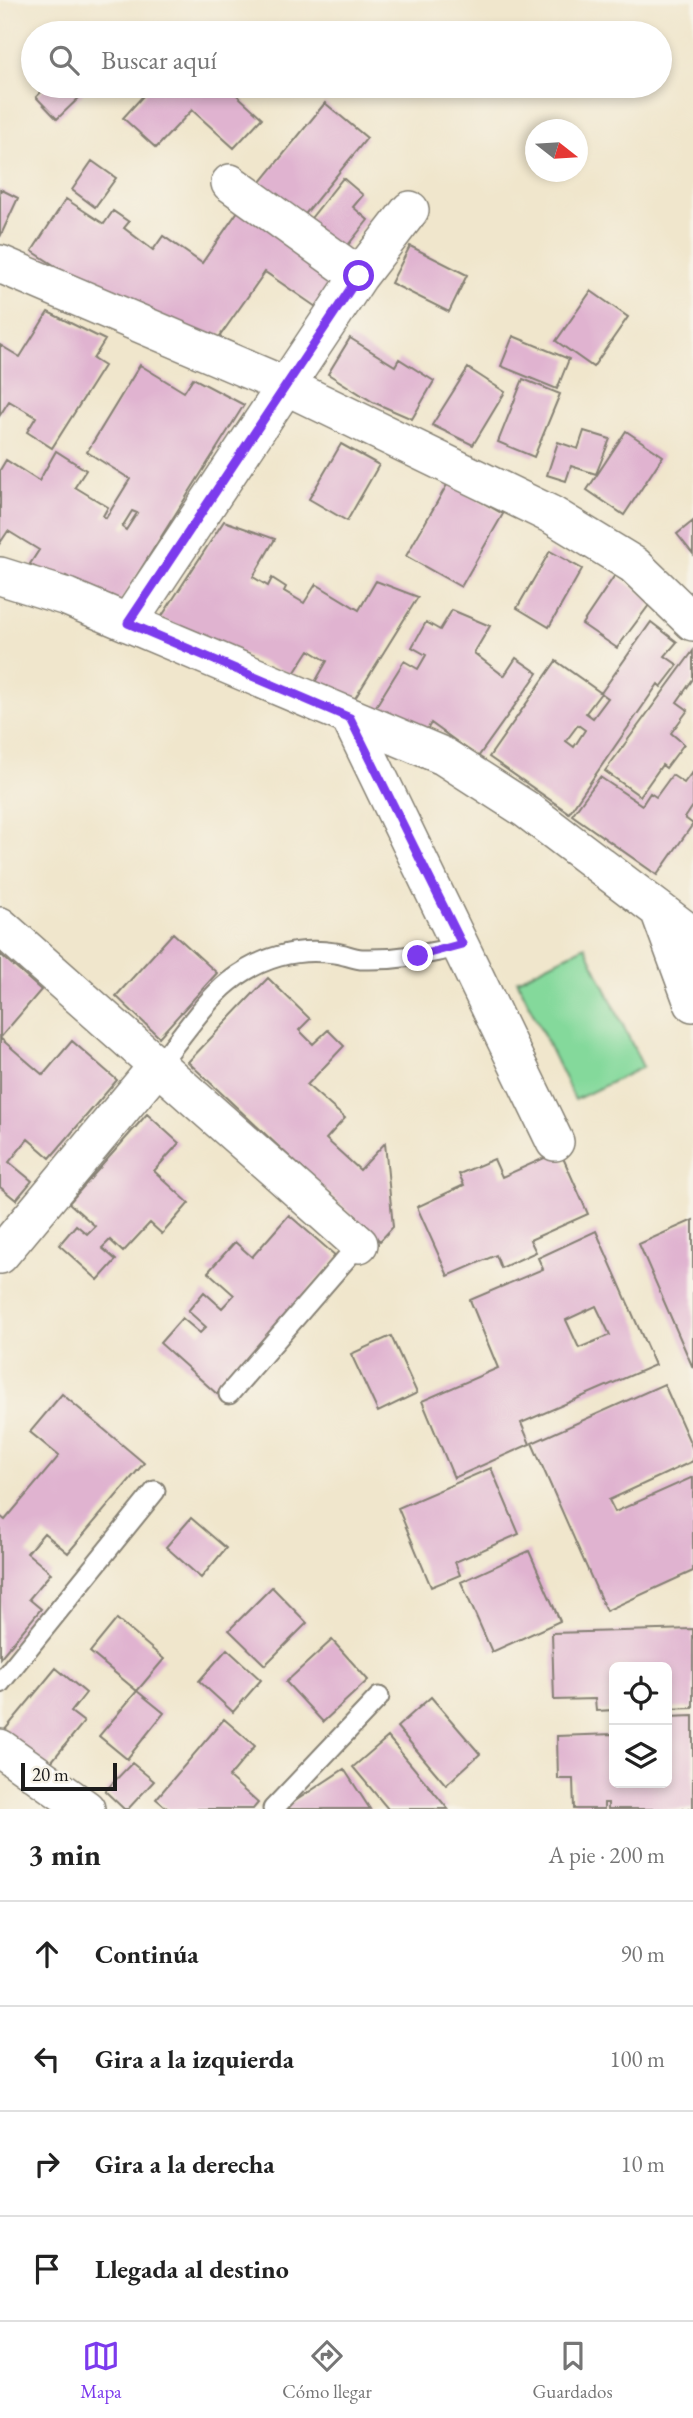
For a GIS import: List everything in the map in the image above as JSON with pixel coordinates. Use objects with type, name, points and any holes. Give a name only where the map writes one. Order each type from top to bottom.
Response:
[{"type":"street","points":[[230,183],[359,276]]},
{"type":"street","points":[[128,623],[359,276],[410,210]]},
{"type":"street","points":[[0,264],[286,386],[552,515],[634,565],[693,622]]},
{"type":"street","points":[[0,576],[67,597],[443,756],[527,810],[693,936]]},
{"type":"street","points":[[350,718],[462,944],[555,1142]]},
{"type":"street","points":[[660,913],[693,1003]]},
{"type":"street","points":[[0,926],[159,1064],[359,1244]]},
{"type":"street","points":[[0,1255],[159,1064]]},
{"type":"street","points":[[0,1748],[86,1809]]},
{"type":"lane","points":[[159,1064],[226,984],[260,962],[279,956],[318,951],[356,959],[387,959],[418,956],[462,944]]},
{"type":"lane","points":[[229,1394],[359,1244]]},
{"type":"lane","points":[[0,1682],[155,1491]]},
{"type":"lane","points":[[273,1809],[379,1697]]},
{"type":"green space","points":[[585,946],[643,1067],[575,1100],[517,980]]},
{"type":"building","points":[[37,98],[79,98],[57,119]]},
{"type":"building","points":[[141,98],[240,98],[262,118],[234,148],[192,110],[156,148],[123,118]]},
{"type":"building","points":[[325,103],[367,138],[302,218],[260,183]]},
{"type":"building","points":[[92,161],[116,178],[95,207],[72,190]]},
{"type":"building","points":[[343,178],[363,195],[353,207],[368,220],[340,255],[304,227]]},
{"type":"building","points":[[0,189],[18,198],[0,237]]},
{"type":"building","points":[[66,199],[104,224],[113,211],[129,222],[124,228],[153,250],[163,236],[202,263],[243,204],[341,273],[316,307],[265,272],[215,343],[68,274],[32,251]]},
{"type":"building","points":[[410,246],[467,275],[449,312],[391,283]]},
{"type":"building","points":[[591,291],[628,317],[593,367],[556,341]]},
{"type":"building","points":[[48,312],[105,340],[93,359],[104,366],[52,448],[27,432],[36,417],[9,401],[0,415],[0,345],[20,357]]},
{"type":"building","points":[[513,336],[569,359],[557,389],[501,366]]},
{"type":"building","points":[[350,338],[395,366],[399,359],[434,381],[412,419],[373,402],[328,374]]},
{"type":"building","points":[[140,365],[184,392],[193,378],[244,405],[117,607],[66,576],[62,583],[30,564],[39,550],[8,531],[0,543],[0,470],[6,460],[39,481],[56,451],[86,470],[75,487],[108,507],[103,516],[106,518],[130,479],[87,452]],"holes":[[[132,511],[137,513],[126,530],[122,527]]]},
{"type":"building","points":[[468,368],[505,392],[473,445],[432,425]]},
{"type":"building","points":[[523,379],[560,394],[534,457],[498,442]]},
{"type":"building","points":[[584,431],[610,439],[596,474],[571,466],[566,481],[547,475],[558,442],[578,449]]},
{"type":"building","points":[[626,431],[663,456],[624,515],[587,490]]},
{"type":"building","points":[[341,444],[379,465],[347,521],[309,499]]},
{"type":"building","points":[[448,483],[503,514],[461,587],[406,556]]},
{"type":"building","points":[[224,521],[275,539],[253,577],[268,586],[272,578],[286,587],[284,591],[304,603],[316,584],[359,610],[376,581],[418,597],[354,700],[314,684],[327,661],[309,650],[293,675],[160,619]]},
{"type":"building","points":[[693,521],[693,554],[677,534]]},
{"type":"building","points":[[550,551],[582,569],[549,627],[517,608]]},
{"type":"building","points":[[615,575],[652,601],[617,648],[582,624]]},
{"type":"building","points":[[452,610],[490,626],[474,653],[504,676],[516,658],[538,673],[478,757],[431,723],[424,735],[373,711],[404,661],[418,669],[426,655],[412,647],[426,622],[440,630]]},
{"type":"building","points":[[651,622],[677,642],[665,656],[678,665],[661,687],[658,684],[569,813],[489,757],[556,661],[601,693]],"holes":[[[601,693],[608,698],[593,718],[586,713]],[[578,725],[585,730],[574,747],[566,741]]]},
{"type":"building","points":[[693,651],[693,679],[677,702],[688,710],[671,733],[684,744],[666,768],[662,765],[640,796],[605,771]]},
{"type":"building","points":[[693,771],[693,806],[685,818],[693,824],[657,875],[572,815],[600,777],[642,805],[650,793],[656,797],[672,775],[684,783]]},
{"type":"building","points":[[173,933],[217,973],[159,1037],[116,996]]},
{"type":"building","points":[[0,954],[41,990],[0,1038]]},
{"type":"building","points":[[268,978],[310,1019],[299,1030],[313,1044],[328,1030],[344,1046],[307,1085],[345,1118],[326,1139],[360,1170],[385,1143],[393,1227],[380,1241],[188,1062]]},
{"type":"building","points":[[0,1038],[43,1075],[72,1041],[117,1080],[50,1158],[28,1139],[9,1162],[32,1181],[16,1200],[0,1187]]},
{"type":"building","points":[[147,1114],[179,1143],[154,1171],[189,1203],[162,1234],[150,1223],[123,1252],[110,1240],[102,1248],[116,1260],[98,1280],[59,1245],[76,1225],[87,1234],[95,1226],[69,1203]]},
{"type":"building","points":[[560,1151],[588,1214],[530,1240],[536,1252],[501,1268],[496,1255],[448,1276],[417,1207],[464,1185],[459,1174],[494,1159],[502,1177]]},
{"type":"building","points":[[289,1215],[337,1257],[217,1394],[160,1343],[182,1318],[200,1333],[206,1327],[188,1311],[204,1292],[222,1308],[234,1295],[208,1272],[235,1242],[252,1257]]},
{"type":"building","points":[[693,1220],[693,1368],[639,1244]]},
{"type":"building","points":[[596,1231],[655,1365],[521,1423],[530,1444],[454,1478],[422,1401],[498,1368],[470,1300],[543,1269],[538,1258]],"holes":[[[596,1306],[610,1335],[579,1348],[566,1320]]]},
{"type":"building","points":[[391,1336],[417,1393],[378,1412],[351,1354]]},
{"type":"building","points":[[664,1384],[693,1449],[693,1461],[609,1500],[615,1512],[693,1477],[693,1571],[606,1611],[532,1443]]},
{"type":"building","points":[[62,1394],[144,1463],[68,1553],[44,1533],[27,1553],[51,1573],[29,1599],[41,1609],[0,1658],[0,1516],[5,1520],[59,1456],[30,1432]]},
{"type":"building","points":[[491,1468],[519,1534],[455,1562],[460,1575],[431,1587],[398,1508]]},
{"type":"building","points":[[191,1518],[226,1548],[201,1578],[166,1547]]},
{"type":"building","points":[[529,1551],[560,1621],[492,1652],[461,1582]]},
{"type":"building","points":[[272,1587],[307,1623],[265,1665],[229,1630]]},
{"type":"building","points":[[117,1619],[164,1659],[137,1691],[90,1652]]},
{"type":"building","points":[[693,1629],[693,1708],[672,1709],[672,1662],[609,1662],[609,1710],[596,1711],[595,1699],[554,1700],[552,1633]]},
{"type":"building","points":[[332,1640],[368,1680],[323,1722],[286,1682]]},
{"type":"building","points":[[227,1649],[261,1680],[233,1712],[199,1681]]},
{"type":"building","points":[[56,1668],[86,1693],[71,1712],[84,1722],[47,1767],[3,1732]]},
{"type":"building","points":[[137,1691],[164,1713],[127,1759],[99,1736]]},
{"type":"building","points":[[431,1697],[480,1754],[446,1785],[397,1727]]},
{"type":"building","points":[[693,1716],[693,1809],[608,1809],[608,1803],[604,1803],[604,1809],[574,1809],[573,1779],[558,1779],[557,1736],[609,1734],[609,1788],[672,1788],[672,1717]]},
{"type":"building","points":[[224,1719],[255,1746],[229,1777],[258,1803],[253,1809],[168,1809],[156,1799]]},
{"type":"building","points":[[388,1737],[448,1809],[388,1809],[353,1767]]},
{"type":"building","points":[[132,1763],[154,1781],[128,1809],[124,1809],[105,1791]]},
{"type":"building","points":[[344,1769],[370,1809],[283,1809]]},
{"type":"route","points":[[359,276],[128,623],[350,718],[462,944],[418,956]]}]
